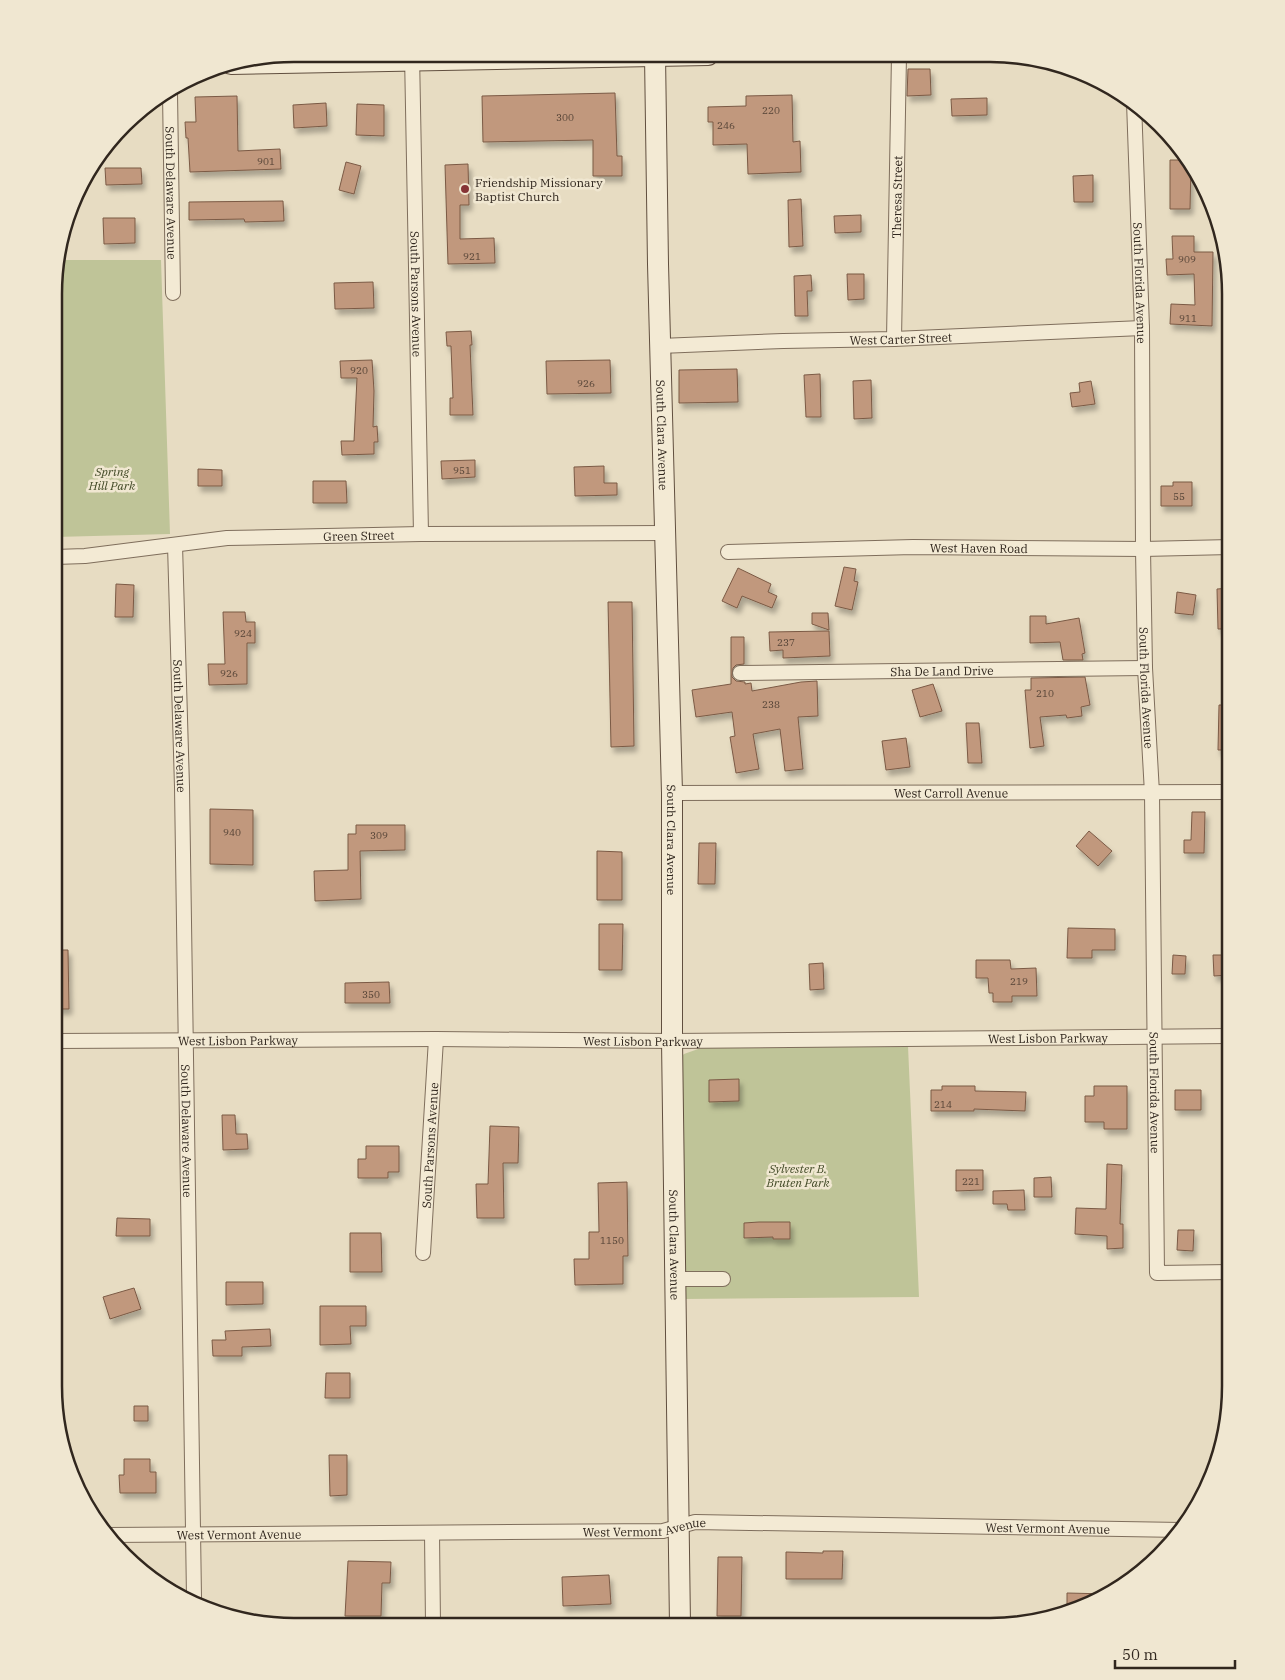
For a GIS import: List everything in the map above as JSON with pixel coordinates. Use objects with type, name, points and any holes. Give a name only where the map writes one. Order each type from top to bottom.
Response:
[{"type":"street","name":"South Parsons Avenue","points":[[412,62],[421,534]]},
{"type":"street","name":"South Clara Avenue","points":[[655,62],[664,533],[672,793],[672,1041],[680,1618]]},
{"type":"street","name":"Theresa Street","points":[[894,339],[899,62]]},
{"type":"street","name":"South Delaware Avenue","points":[[170,99],[174,293]]},
{"type":"street","name":"South Florida Avenue","points":[[1134,112],[1142,328],[1145,668],[1152,794],[1157,1273],[1222,1272]]},
{"type":"street","name":"West Carter Street","points":[[660,346],[894,339],[1142,328]]},
{"type":"street","name":"Green Street","points":[[62,557],[85,556],[227,538],[421,534],[664,533]]},
{"type":"street","name":"South Delaware Avenue","points":[[175,545],[182,787],[194,1595]]},
{"type":"street","name":"West Haven Road","points":[[728,552],[913,547],[1143,549],[1222,547]]},
{"type":"street","name":"Sha De Land Drive","points":[[740,673],[1145,668]]},
{"type":"street","name":"West Carroll Avenue","points":[[672,793],[1152,794],[1222,792]]},
{"type":"street","name":"West Lisbon Parkway","points":[[62,1040],[436,1039],[672,1041],[1222,1036]]},
{"type":"street","name":"South Parsons Avenue","points":[[423,1253],[436,1039]]},
{"type":"street","points":[[675,1279],[723,1279]]},
{"type":"street","name":"West Vermont Avenue","points":[[117,1535],[663,1531],[695,1522],[1172,1530]]},
{"type":"street","points":[[432,1533],[434,1618]]},
{"type":"green space","name":"Spring Hill Park","points":[[65,260],[161,260],[170,534],[62,537],[62,294]]},
{"type":"green space","name":"Sylvester B. Bruten Park","points":[[908,1046],[919,1297],[683,1299],[680,1058],[684,1054],[701,1048]]},
{"type":"building","points":[[908,69],[930,69],[931,95],[907,96]]},
{"type":"building","points":[[615,93],[617,156],[622,156],[622,176],[593,176],[593,140],[483,142],[482,96]]},
{"type":"building","points":[[792,95],[793,142],[800,141],[801,172],[748,174],[747,144],[713,145],[713,122],[708,122],[708,107],[746,106],[746,96]]},
{"type":"building","points":[[237,96],[238,151],[280,149],[281,169],[190,172],[185,122],[196,122],[195,97]]},
{"type":"building","points":[[987,98],[987,115],[952,116],[951,99]]},
{"type":"building","points":[[326,103],[327,126],[294,128],[293,105]]},
{"type":"building","points":[[357,104],[384,105],[384,136],[356,135]]},
{"type":"building","points":[[1170,160],[1179,160],[1191,178],[1190,209],[1170,209]]},
{"type":"building","points":[[346,162],[361,166],[354,194],[339,190]]},
{"type":"building","points":[[468,164],[469,205],[460,205],[460,239],[494,238],[495,263],[448,264],[445,165]]},
{"type":"building","points":[[105,168],[141,168],[142,184],[106,185]]},
{"type":"building","points":[[1093,175],[1093,202],[1074,202],[1073,176]]},
{"type":"building","points":[[801,199],[803,246],[789,247],[788,200]]},
{"type":"building","points":[[283,201],[284,221],[245,222],[244,219],[189,220],[189,202]]},
{"type":"building","points":[[861,215],[861,232],[835,233],[834,216]]},
{"type":"building","points":[[103,218],[135,218],[135,243],[104,244]]},
{"type":"building","points":[[1172,236],[1194,236],[1194,252],[1213,252],[1212,326],[1170,324],[1171,304],[1195,305],[1194,274],[1167,275],[1166,259],[1173,259]]},
{"type":"building","points":[[847,274],[864,274],[864,299],[848,300]]},
{"type":"building","points":[[811,275],[812,291],[807,291],[808,316],[795,316],[794,276]]},
{"type":"building","points":[[373,282],[374,308],[335,309],[334,283]]},
{"type":"building","points":[[471,331],[473,415],[450,415],[450,398],[453,398],[451,346],[447,346],[446,332]]},
{"type":"building","points":[[372,360],[374,391],[373,427],[377,426],[378,442],[374,442],[374,454],[342,455],[341,441],[354,441],[357,378],[341,378],[340,361]]},
{"type":"building","points":[[610,360],[611,393],[547,394],[546,361]]},
{"type":"building","points":[[737,369],[738,402],[679,403],[679,370]]},
{"type":"building","points":[[820,374],[821,417],[806,417],[804,375]]},
{"type":"building","points":[[871,380],[872,418],[854,419],[853,381]]},
{"type":"building","points":[[1091,381],[1095,404],[1072,407],[1070,393],[1080,392],[1079,383]]},
{"type":"building","points":[[475,460],[475,477],[442,479],[441,461]]},
{"type":"building","points":[[604,466],[604,483],[617,483],[617,495],[575,496],[574,467]]},
{"type":"building","points":[[198,469],[222,470],[222,486],[198,486]]},
{"type":"building","points":[[313,481],[346,481],[347,503],[313,503]]},
{"type":"building","points":[[1173,482],[1192,482],[1192,506],[1161,506],[1161,486],[1173,486]]},
{"type":"building","points":[[844,567],[856,569],[854,581],[858,582],[852,610],[835,606]]},
{"type":"building","points":[[738,568],[771,584],[768,592],[777,596],[772,608],[742,596],[737,608],[722,601]]},
{"type":"building","points":[[116,584],[134,585],[133,617],[115,617]]},
{"type":"building","points":[[1217,589],[1222,589],[1222,629],[1218,629]]},
{"type":"building","points":[[1177,592],[1196,595],[1193,615],[1175,613]]},
{"type":"building","points":[[608,602],[632,602],[634,746],[611,747]]},
{"type":"building","points":[[223,612],[245,612],[246,622],[255,622],[255,643],[247,643],[247,684],[209,685],[208,664],[225,664]]},
{"type":"building","points":[[812,613],[828,613],[829,630],[812,624]]},
{"type":"building","points":[[1030,616],[1046,616],[1046,624],[1079,618],[1085,653],[1082,654],[1083,660],[1063,660],[1060,642],[1030,643]]},
{"type":"building","points":[[829,631],[830,656],[783,658],[783,650],[770,651],[769,632]]},
{"type":"building","points":[[731,637],[744,637],[744,664],[736,665],[733,668],[732,677],[736,681],[745,682],[745,684],[751,683],[752,691],[817,681],[818,716],[798,717],[803,769],[785,771],[780,729],[753,734],[759,769],[736,773],[730,737],[735,736],[732,712],[696,717],[692,690],[731,684]]},
{"type":"building","points":[[1085,677],[1090,705],[1081,707],[1082,716],[1067,718],[1066,715],[1040,717],[1044,746],[1030,748],[1025,690],[1031,690],[1031,678]]},
{"type":"building","points":[[933,684],[942,711],[920,717],[912,690]]},
{"type":"building","points":[[1219,705],[1222,705],[1222,750],[1218,750]]},
{"type":"building","points":[[966,723],[979,723],[982,763],[968,763]]},
{"type":"building","points":[[906,738],[910,767],[886,770],[882,741]]},
{"type":"building","points":[[210,809],[253,810],[253,865],[210,864]]},
{"type":"building","points":[[1192,812],[1205,812],[1204,853],[1184,853],[1184,840],[1191,840]]},
{"type":"building","points":[[356,825],[405,825],[405,850],[360,851],[361,899],[315,901],[314,871],[348,870],[348,834],[356,834]]},
{"type":"building","points":[[1089,831],[1112,851],[1098,866],[1076,846]]},
{"type":"building","points":[[699,843],[716,843],[715,884],[698,884]]},
{"type":"building","points":[[597,851],[622,852],[622,900],[597,900]]},
{"type":"building","points":[[599,924],[623,924],[622,970],[599,970]]},
{"type":"building","points":[[1068,928],[1115,929],[1115,950],[1092,950],[1092,958],[1067,958]]},
{"type":"building","points":[[62,950],[68,950],[69,1009],[62,1009]]},
{"type":"building","points":[[1173,955],[1186,956],[1185,974],[1172,974]]},
{"type":"building","points":[[1213,955],[1222,955],[1222,975],[1214,976]]},
{"type":"building","points":[[976,960],[1010,960],[1011,969],[1036,968],[1037,996],[1012,996],[1012,1002],[993,1002],[993,993],[989,993],[988,978],[976,978]]},
{"type":"building","points":[[823,963],[824,989],[810,990],[809,964]]},
{"type":"building","points":[[389,982],[390,1003],[345,1003],[345,983]]},
{"type":"building","points":[[739,1079],[739,1101],[709,1102],[709,1080]]},
{"type":"building","points":[[942,1086],[975,1086],[975,1091],[1026,1092],[1025,1111],[974,1109],[974,1111],[931,1111],[931,1090],[942,1090]]},
{"type":"building","points":[[1094,1086],[1127,1086],[1127,1129],[1104,1129],[1104,1122],[1085,1122],[1085,1096],[1094,1096]]},
{"type":"building","points":[[1175,1090],[1201,1090],[1201,1110],[1175,1110]]},
{"type":"building","points":[[222,1115],[235,1115],[236,1134],[247,1134],[248,1149],[223,1150]]},
{"type":"building","points":[[490,1126],[519,1127],[518,1163],[503,1163],[504,1218],[477,1218],[476,1184],[488,1184]]},
{"type":"building","points":[[366,1146],[399,1146],[399,1172],[388,1172],[388,1178],[358,1178],[358,1159],[366,1159]]},
{"type":"building","points":[[1107,1164],[1122,1165],[1120,1224],[1123,1224],[1123,1248],[1107,1249],[1107,1236],[1075,1234],[1076,1208],[1106,1209]]},
{"type":"building","points":[[956,1170],[983,1170],[983,1190],[956,1191]]},
{"type":"building","points":[[1051,1177],[1052,1197],[1034,1197],[1034,1178]]},
{"type":"building","points":[[627,1182],[628,1256],[623,1256],[623,1284],[575,1285],[574,1259],[589,1259],[589,1232],[599,1232],[598,1183]]},
{"type":"building","points":[[1024,1190],[1025,1210],[1008,1210],[1007,1204],[993,1204],[993,1191]]},
{"type":"building","points":[[117,1218],[150,1219],[150,1236],[116,1236]]},
{"type":"building","points":[[790,1222],[790,1239],[773,1239],[773,1237],[744,1238],[744,1223]]},
{"type":"building","points":[[1178,1230],[1194,1230],[1193,1251],[1177,1250]]},
{"type":"building","points":[[350,1233],[381,1233],[382,1272],[350,1272]]},
{"type":"building","points":[[226,1282],[263,1282],[263,1304],[226,1305]]},
{"type":"building","points":[[134,1288],[141,1309],[110,1319],[103,1297]]},
{"type":"building","points":[[320,1306],[366,1306],[366,1326],[350,1326],[351,1344],[320,1345]]},
{"type":"building","points":[[270,1329],[271,1346],[242,1347],[242,1356],[213,1356],[212,1340],[226,1340],[225,1331]]},
{"type":"building","points":[[326,1373],[350,1373],[350,1398],[325,1398]]},
{"type":"building","points":[[134,1406],[148,1406],[148,1421],[134,1421]]},
{"type":"building","points":[[329,1455],[347,1455],[347,1495],[330,1496]]},
{"type":"building","points":[[124,1459],[150,1459],[150,1472],[156,1472],[156,1493],[120,1493],[119,1475],[124,1475]]},
{"type":"building","points":[[823,1551],[843,1551],[842,1579],[786,1579],[786,1552],[823,1553]]},
{"type":"building","points":[[718,1557],[742,1557],[741,1616],[717,1616]]},
{"type":"building","points":[[348,1561],[391,1562],[390,1583],[382,1583],[381,1616],[345,1616]]},
{"type":"building","points":[[609,1575],[611,1604],[563,1606],[562,1577]]},
{"type":"building","points":[[1067,1593],[1094,1594],[1079,1600],[1067,1604]]},
{"type":"place","name":"Friendship Missionary Baptist Church","points":[[465,189]]}]
